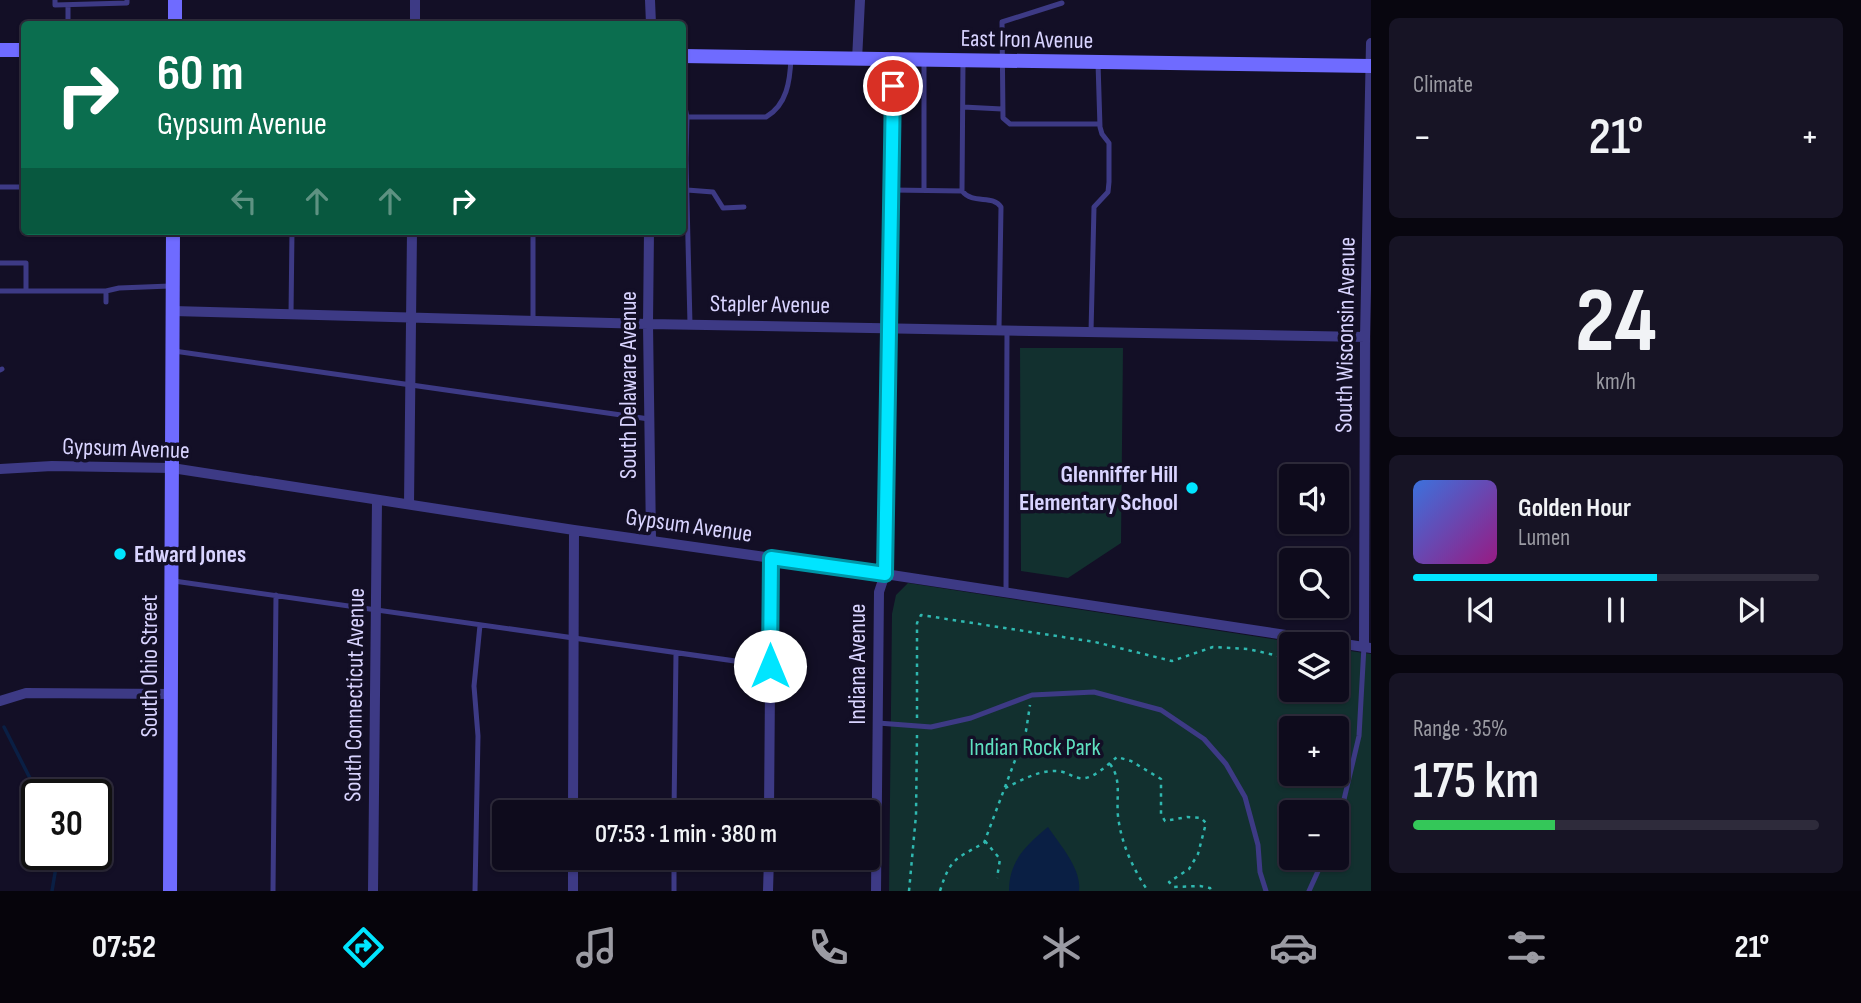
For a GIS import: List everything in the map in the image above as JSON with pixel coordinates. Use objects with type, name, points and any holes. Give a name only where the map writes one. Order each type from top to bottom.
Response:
[{"type":"street","points":[[175,0],[175,21]]},
{"type":"street","points":[[415,0],[415,21]]},
{"type":"street","points":[[650,0],[651,21]]},
{"type":"street","points":[[858,60],[860,4]]},
{"type":"street","name":"South Wisconsin Avenue","points":[[1367,647],[1365,337],[1371,43]]},
{"type":"street","points":[[0,50],[21,50]]},
{"type":"street","name":"East Iron Avenue","points":[[686,56],[1371,66]]},
{"type":"street","name":"Indiana Avenue","points":[[876,891],[879,592],[885,574],[894,60]]},
{"type":"street","name":"South Ohio Street","points":[[170,891],[173,235]]},
{"type":"street","points":[[410,504],[412,235]]},
{"type":"street","name":"South Delaware Avenue","points":[[649,235],[651,539]]},
{"type":"street","name":"Stapler Avenue","points":[[173,311],[648,324],[1365,337]]},
{"type":"street","name":"Gypsum Avenue","points":[[0,469],[52,466],[172,468],[1367,647]]},
{"type":"street","name":"South Connecticut Avenue","points":[[373,891],[377,500]]},
{"type":"street","points":[[573,800],[575,530]]},
{"type":"street","points":[[769,800],[771,558]]},
{"type":"street","points":[[0,701],[26,693],[171,694]]},
{"type":"street","points":[[573,870],[573,891]]},
{"type":"street","points":[[768,891],[769,870]]},
{"type":"lane","points":[[55,0],[55,5],[127,3],[127,0]]},
{"type":"lane","points":[[1062,3],[1002,22],[1003,118],[1010,124],[1100,124]]},
{"type":"lane","points":[[68,5],[68,21]]},
{"type":"lane","points":[[687,117],[766,117],[776,111],[786,93],[791,58]]},
{"type":"lane","points":[[924,60],[924,190]]},
{"type":"lane","points":[[963,61],[962,191],[966,196],[975,199],[996,200],[1001,208],[1006,592]]},
{"type":"lane","points":[[1091,331],[1094,207],[1108,192],[1109,182],[1109,143],[1102,134],[1100,124],[1098,62]]},
{"type":"lane","points":[[963,107],[1002,109]]},
{"type":"lane","points":[[686,112],[686,131]]},
{"type":"lane","points":[[686,180],[690,324]]},
{"type":"lane","points":[[0,187],[21,187]]},
{"type":"lane","points":[[687,190],[713,192],[723,208],[744,207]]},
{"type":"lane","points":[[892,190],[962,191]]},
{"type":"lane","points":[[291,315],[292,235]]},
{"type":"lane","points":[[533,235],[533,321]]},
{"type":"lane","points":[[0,263],[26,263],[26,291]]},
{"type":"lane","points":[[0,291],[106,291],[173,285]]},
{"type":"lane","points":[[106,291],[106,302]]},
{"type":"lane","points":[[173,351],[649,419]]},
{"type":"lane","points":[[172,581],[770,666]]},
{"type":"lane","points":[[273,891],[276,595]]},
{"type":"lane","points":[[475,891],[478,736],[474,686],[480,625]]},
{"type":"lane","points":[[1344,800],[1359,736],[1367,647]]},
{"type":"lane","points":[[674,800],[676,653]]},
{"type":"lane","points":[[878,723],[931,727],[971,718],[1032,695],[1094,692],[1161,710],[1204,739],[1226,765],[1245,797],[1258,845],[1260,872],[1266,891]]},
{"type":"lane","points":[[674,870],[674,891]]},
{"type":"lane","points":[[1310,891],[1319,870]]},
{"type":"path","points":[[940,891],[947,867],[985,841],[1026,731],[1032,695]]},
{"type":"path","points":[[1005,788],[1029,776],[1052,771],[1069,772],[1079,778],[1091,776],[1117,757],[1131,761],[1161,779],[1161,814],[1165,821],[1187,817],[1201,818],[1206,823],[1198,854],[1189,869],[1169,882],[1174,887],[1200,886],[1210,888],[1211,891]]},
{"type":"path","points":[[1110,763],[1117,773],[1122,840],[1148,891]]},
{"type":"path","points":[[985,841],[1000,859],[997,878]]},
{"type":"green space","points":[[1020,348],[1123,348],[1121,543],[1068,578],[1021,571]]},
{"type":"green space","name":"Indian Rock Park","points":[[908,583],[1279,640],[1279,702],[1349,702],[1349,651],[1371,654],[1371,891],[889,891],[892,614],[896,595]]},
{"type":"water","points":[[1048,827],[1074,866],[1079,891],[1009,891],[1012,871],[1020,854]]},
{"type":"waterway","points":[[4,727],[30,779]]},
{"type":"waterway","points":[[52,891],[56,870]]},
{"type":"place","name":"Glenniffer Hill Elementary School","points":[[1192,488]]},
{"type":"place","name":"Edward Jones","points":[[120,554]]},
{"type":"route","points":[[770,666],[771,558],[885,574],[893,86]]}]
